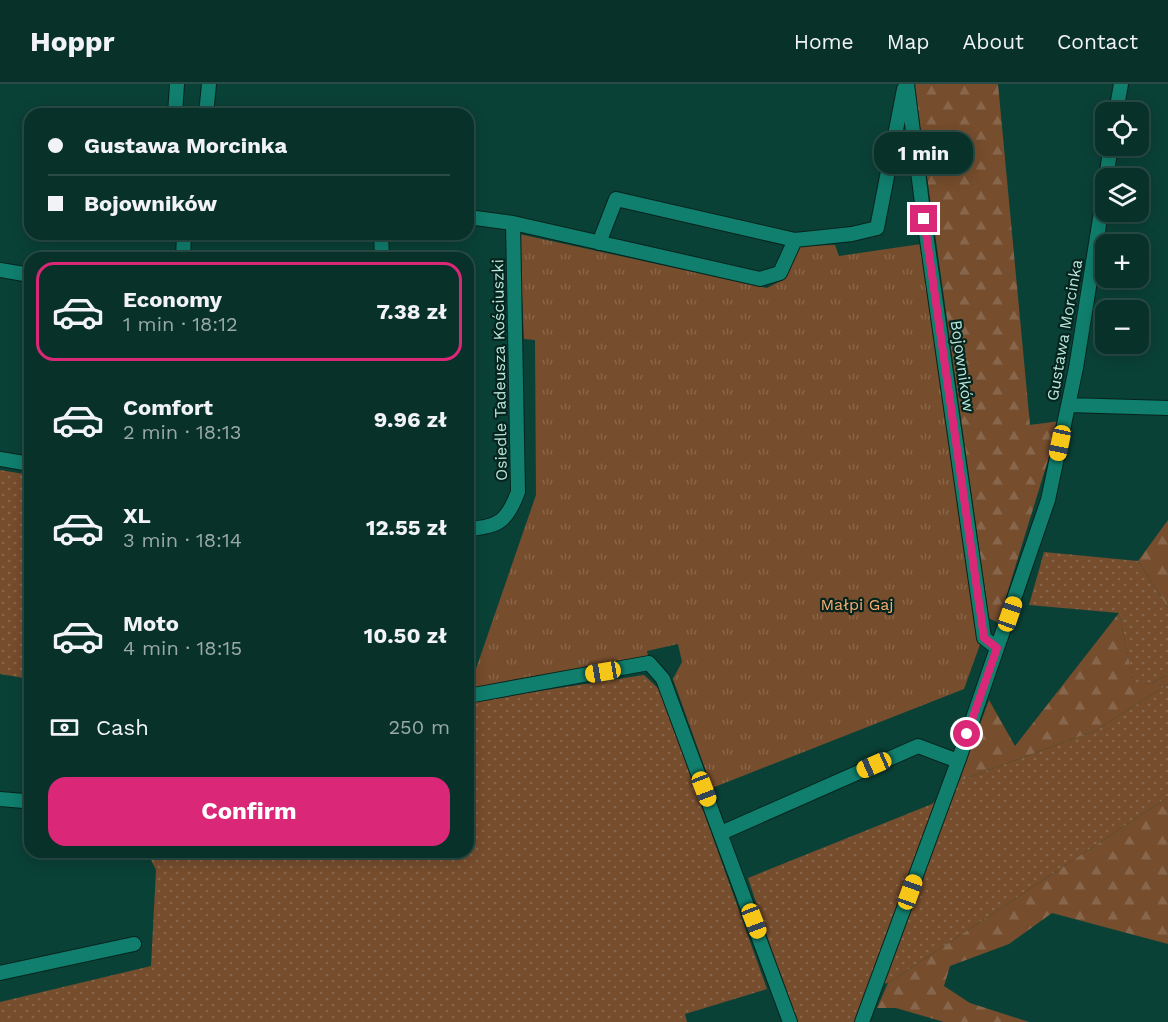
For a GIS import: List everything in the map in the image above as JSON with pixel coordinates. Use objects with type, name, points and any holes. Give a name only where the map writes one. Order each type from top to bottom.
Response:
[{"type":"street","points":[[175,108],[177,84]]},
{"type":"street","points":[[206,108],[208,84]]},
{"type":"street","points":[[599,243],[616,199],[795,240],[852,234],[877,228],[906,84]]},
{"type":"street","name":"Bojowników","points":[[906,84],[984,638],[997,648]]},
{"type":"street","points":[[1118,102],[1121,84]]},
{"type":"street","points":[[474,218],[513,223],[760,279],[780,273],[795,240]]},
{"type":"street","name":"Gustawa Morcinka","points":[[862,1022],[959,758],[1048,500],[1068,405],[1099,222]]},
{"type":"street","name":"Osiedle Tadeusza Kościuszki","points":[[474,529],[489,528],[510,514],[518,492],[513,223]]},
{"type":"street","points":[[0,270],[24,274]]},
{"type":"street","points":[[1068,405],[1168,408]]},
{"type":"street","points":[[0,459],[24,463]]},
{"type":"street","points":[[474,695],[649,663],[663,679],[789,1022]]},
{"type":"street","points":[[721,833],[918,746],[959,758]]},
{"type":"street","points":[[0,799],[24,801]]},
{"type":"street","points":[[0,973],[134,945]]},
{"type":"green space","points":[[914,84],[998,84],[1030,425],[1060,421],[998,623],[989,618]]},
{"type":"green space","name":"Małpi Gaj","points":[[519,234],[767,288],[786,278],[800,246],[835,245],[839,256],[921,244],[982,639],[964,689],[712,788],[673,679],[682,662],[678,644],[647,651],[649,660],[474,691],[474,675],[536,495],[535,340],[524,339]]},
{"type":"green space","points":[[0,470],[24,474],[24,678],[0,674]]},
{"type":"green space","points":[[1168,520],[1168,608],[1138,561]]},
{"type":"green space","points":[[1044,552],[1138,561],[1168,608],[1168,674],[1152,683],[1134,685],[1119,613],[1029,605]]},
{"type":"green space","points":[[1119,613],[1134,684],[1152,683],[1168,674],[1168,684],[1097,730],[959,781],[989,700],[1015,746]]},
{"type":"green space","points":[[644,675],[660,690],[767,989],[685,1014],[687,1022],[0,1022],[0,1002],[151,966],[156,870],[150,858],[474,858],[474,701]]},
{"type":"green space","points":[[1168,684],[1168,797],[888,983],[868,987],[856,1022],[795,1022],[748,878],[932,804],[959,781],[1097,730]]},
{"type":"green space","points":[[1168,797],[1168,944],[1052,913],[1009,944],[950,966],[944,986],[970,1003],[1029,1022],[944,1022],[896,1008],[877,1008],[888,983]]},
{"type":"route","points":[[924,219],[943,337],[984,638],[997,648],[967,734]]}]
